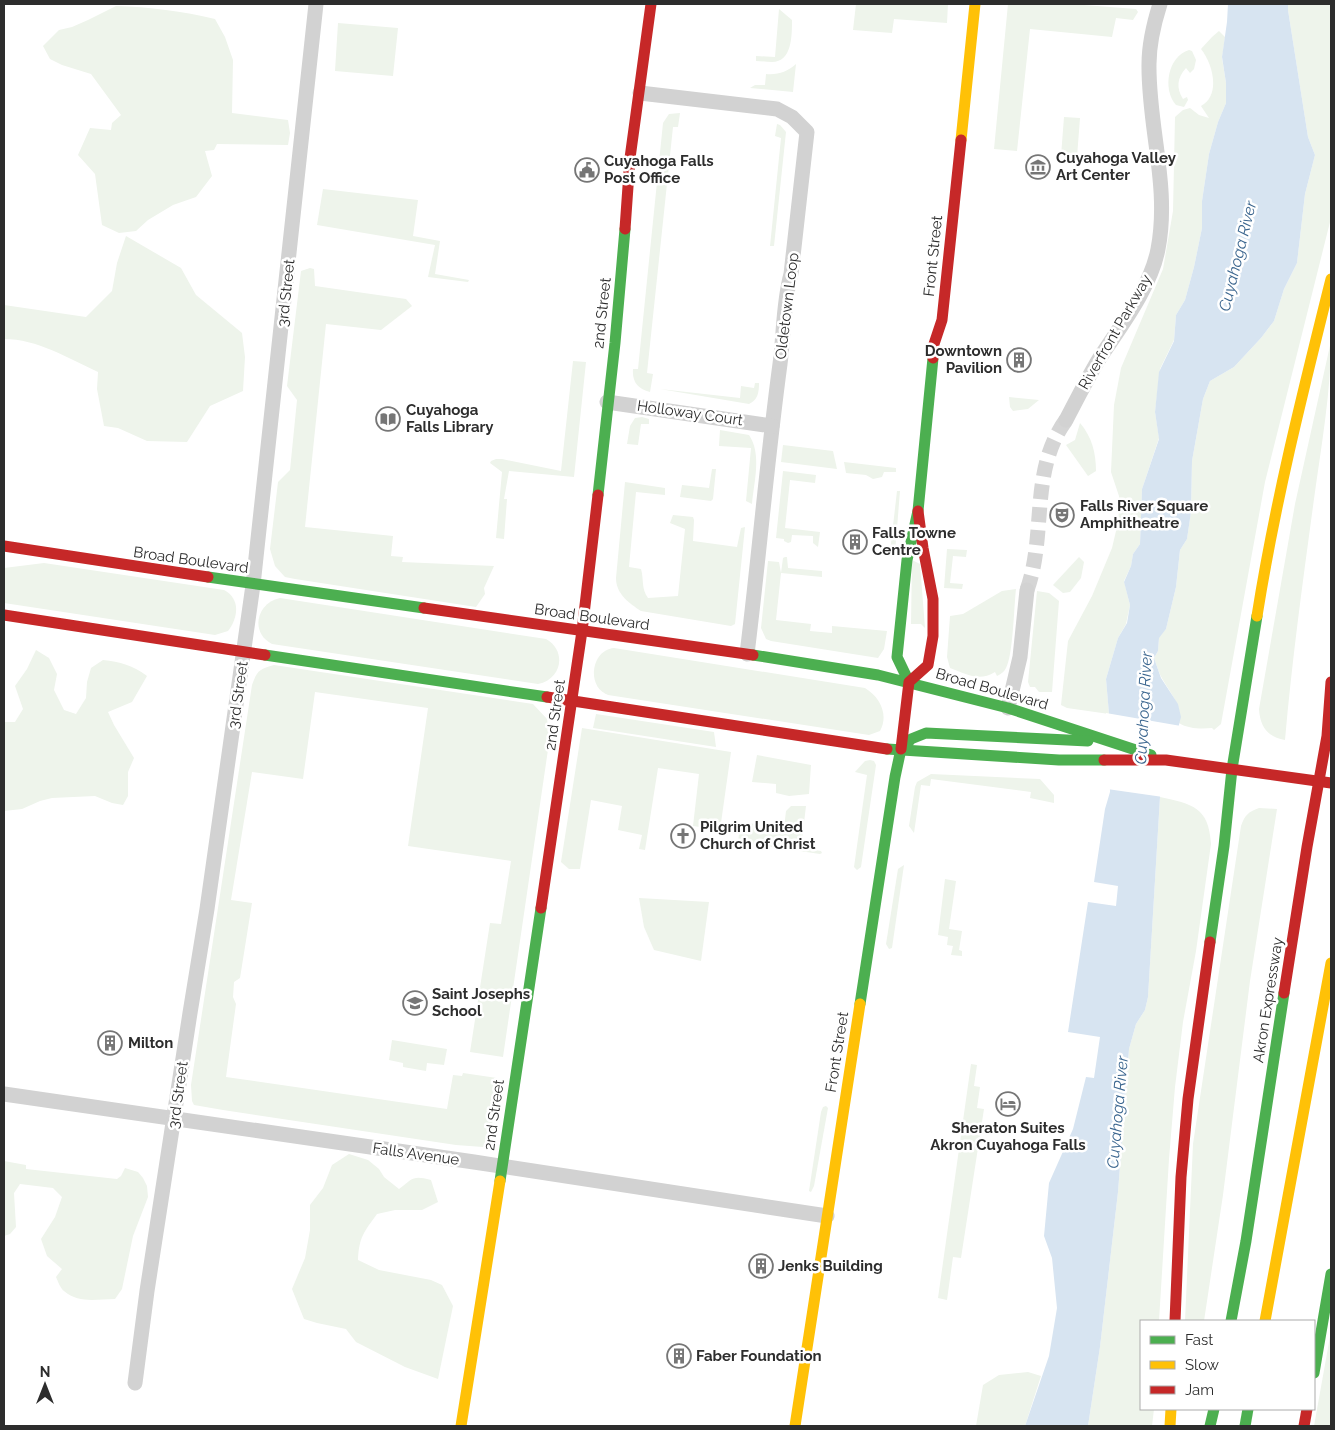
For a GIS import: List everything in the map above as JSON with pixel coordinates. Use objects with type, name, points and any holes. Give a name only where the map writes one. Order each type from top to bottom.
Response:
[{"type":"main road","name":"2nd Street","points":[[461,1426],[502,1167],[582,631],[625,243],[625,215],[630,158],[651,4]]},
{"type":"main road","name":"Front Street","points":[[795,1426],[896,771],[901,751],[909,682],[897,657],[906,560],[918,511],[934,344],[942,320],[974,4]]},
{"type":"main road","points":[[1175,1320],[1181,1177],[1188,1099],[1224,846],[1232,769],[1265,566],[1297,414],[1331,279]]},
{"type":"main road","name":"Front Street","points":[[909,682],[928,665],[933,636],[933,599],[918,511]]},
{"type":"main road","name":"Broad Boulevard","points":[[4,546],[48,554],[871,673],[1008,708],[1166,760]]},
{"type":"main road","points":[[13,560],[48,554]]},
{"type":"main road","name":"Broad Boulevard","points":[[4,615],[901,751],[1059,760],[1166,760],[1331,783]]},
{"type":"main road","name":"Akron Expressway","points":[[1231,1320],[1246,1241],[1310,827],[1327,736],[1331,682]]},
{"type":"main road","points":[[901,751],[905,742],[926,733],[1116,742]]},
{"type":"main road","points":[[1265,1320],[1331,963]]},
{"type":"main road","points":[[1315,1367],[1331,1274]]},
{"type":"main road","points":[[1170,1426],[1172,1410]]},
{"type":"main road","points":[[1210,1426],[1214,1410]]},
{"type":"main road","points":[[1245,1426],[1248,1410]]},
{"type":"main road","points":[[1304,1426],[1308,1410]]},
{"type":"street","name":"3rd Street","points":[[135,1383],[146,1299],[207,909],[253,584],[316,4]]},
{"type":"street","name":"Riverfront Parkway","points":[[1066,420],[1092,372],[1134,306],[1154,264],[1158,250],[1162,221],[1161,193],[1150,93],[1149,65],[1154,22],[1160,4]]},
{"type":"street","name":"Oldetown Loop","points":[[640,93],[777,109],[792,117],[807,132],[747,654]]},
{"type":"street","name":"Holloway Court","points":[[607,402],[772,426]]},
{"type":"street","points":[[1008,708],[1020,657],[1027,590]]},
{"type":"street","name":"Falls Avenue","points":[[4,1094],[827,1216]]},
{"type":"shaded area","points":[[856,4],[948,4],[947,23],[894,19],[892,33],[853,30]]},
{"type":"shaded area","points":[[1008,4],[1071,4],[1136,9],[1138,12],[1133,20],[1116,18],[1112,37],[1030,29],[1017,151],[994,149]]},
{"type":"shaded area","points":[[1288,4],[1331,4],[1331,218],[1265,482],[1221,724],[1214,730],[1212,728],[1195,728],[1179,723],[1178,706],[1160,675],[1154,658],[1158,651],[1159,637],[1166,629],[1176,587],[1180,550],[1187,539],[1191,512],[1192,461],[1203,399],[1210,381],[1234,367],[1274,321],[1284,289],[1297,263],[1305,194],[1315,155],[1308,137]]},
{"type":"shaded area","points":[[116,6],[166,10],[215,19],[225,37],[233,60],[232,113],[288,120],[290,133],[288,145],[217,144],[214,150],[205,151],[212,176],[196,197],[173,205],[148,220],[136,231],[119,233],[102,225],[95,174],[78,155],[90,128],[111,130],[112,123],[121,115],[91,74],[62,65],[50,59],[43,46],[59,30],[72,27]]},
{"type":"shaded area","points":[[779,9],[792,20],[790,47],[784,58],[779,61],[756,61],[756,56],[775,57]]},
{"type":"shaded area","points":[[338,23],[398,28],[393,76],[335,71]]},
{"type":"shaded area","points":[[1219,31],[1225,37],[1222,58],[1226,83],[1226,103],[1218,122],[1209,154],[1202,201],[1202,228],[1194,267],[1185,300],[1176,315],[1174,340],[1160,369],[1155,412],[1159,438],[1142,489],[1140,544],[1133,554],[1131,566],[1124,581],[1130,605],[1126,624],[1118,638],[1106,679],[1109,714],[1067,708],[1061,705],[1068,641],[1092,596],[1112,548],[1116,531],[1119,496],[1111,472],[1114,405],[1121,368],[1163,269],[1173,211],[1175,117],[1183,110],[1190,108],[1199,115],[1209,118],[1201,106],[1211,95],[1213,79],[1209,63],[1201,49]]},
{"type":"shaded area","points":[[1189,50],[1192,51],[1196,60],[1194,69],[1190,73],[1186,68],[1178,83],[1183,99],[1187,97],[1188,100],[1184,107],[1176,105],[1169,90],[1168,82],[1169,74],[1176,59],[1182,53]]},
{"type":"shaded area","points":[[796,64],[793,92],[750,88],[755,85],[765,85],[766,74],[782,72]]},
{"type":"shaded area","points":[[680,113],[678,127],[673,127],[647,373],[653,374],[650,392],[642,389],[637,384],[633,369],[638,369],[663,123],[669,114]]},
{"type":"shaded area","points":[[1064,117],[1080,118],[1077,157],[1061,156]]},
{"type":"shaded area","points":[[777,124],[786,132],[774,246],[770,246],[781,138],[775,136]]},
{"type":"shaded area","points":[[323,189],[418,200],[413,236],[440,241],[435,274],[469,280],[468,282],[428,277],[435,245],[317,225]]},
{"type":"shaded area","points":[[126,236],[181,268],[196,295],[242,333],[245,357],[243,391],[210,406],[187,442],[147,441],[118,428],[104,426],[97,389],[98,372],[64,355],[40,346],[28,342],[4,339],[4,305],[86,317],[112,291],[117,263]]},
{"type":"shaded area","points":[[310,268],[314,269],[315,286],[406,299],[412,306],[381,330],[326,324],[305,527],[393,536],[391,556],[403,557],[402,562],[494,566],[484,588],[485,594],[476,607],[285,577],[275,566],[270,549],[278,482],[290,470],[297,400],[287,386],[301,271]]},
{"type":"shaded area","points":[[1331,341],[1327,400],[1298,620],[1285,740],[1273,736],[1266,730],[1261,721],[1259,709],[1295,504]]},
{"type":"shaded area","points":[[573,361],[586,362],[574,477],[509,471],[504,499],[507,499],[504,539],[496,538],[502,472],[490,463],[496,459],[502,459],[561,471]]},
{"type":"shaded area","points":[[755,383],[759,383],[758,393],[756,398],[749,404],[660,389],[740,398],[741,386],[754,388]]},
{"type":"shaded area","points":[[1009,397],[1039,400],[1028,409],[1013,411],[1010,407]]},
{"type":"shaded area","points":[[635,418],[649,419],[649,424],[641,424],[638,445],[627,444],[630,426]]},
{"type":"shaded area","points":[[1080,423],[1090,440],[1095,458],[1096,471],[1088,476],[1066,445],[1075,440]]},
{"type":"shaded area","points":[[720,430],[749,435],[753,443],[756,468],[752,504],[746,501],[751,448],[719,446]]},
{"type":"shaded area","points":[[783,445],[833,451],[837,469],[781,462]]},
{"type":"shaded area","points":[[844,462],[896,468],[896,472],[884,472],[882,477],[873,479],[866,475],[846,473]]},
{"type":"shaded area","points":[[712,469],[716,469],[713,499],[711,501],[680,497],[682,485],[709,488]]},
{"type":"shaded area","points":[[783,471],[816,475],[815,483],[790,480],[785,528],[820,532],[818,547],[813,543],[813,536],[792,535],[791,542],[788,543],[784,539],[776,538]]},
{"type":"shaded area","points":[[625,482],[665,488],[665,495],[636,492],[629,567],[641,569],[644,588],[648,598],[678,596],[685,529],[670,523],[673,515],[693,517],[693,541],[737,547],[741,528],[745,527],[735,624],[731,626],[641,611],[621,593],[618,589],[616,578]]},
{"type":"shaded area","points":[[897,491],[900,491],[895,553],[890,552]]},
{"type":"shaded area","points":[[947,549],[967,550],[966,557],[953,556],[950,583],[963,584],[962,589],[944,588]]},
{"type":"shaded area","points":[[787,557],[788,568],[822,571],[822,577],[781,573],[783,558]]},
{"type":"shaded area","points":[[1079,557],[1084,562],[1081,578],[1070,592],[1063,593],[1053,585]]},
{"type":"shaded area","points":[[912,560],[920,564],[925,628],[921,624],[911,624]]},
{"type":"shaded area","points":[[768,561],[779,562],[781,573],[776,620],[811,624],[810,631],[832,633],[832,626],[887,631],[884,649],[878,658],[766,639],[761,628]]},
{"type":"shaded area","points":[[44,563],[224,590],[233,598],[236,615],[228,631],[215,635],[4,603],[4,568]]},
{"type":"shaded area","points":[[1016,589],[1010,653],[1004,671],[997,676],[995,672],[978,677],[950,668],[947,657],[950,616],[963,614],[1002,591]]},
{"type":"shaded area","points":[[1037,591],[1049,593],[1059,601],[1052,692],[1039,692],[1035,687],[1030,687],[1028,682]]},
{"type":"shaded area","points":[[280,598],[546,639],[557,650],[559,664],[557,671],[552,677],[538,684],[272,644],[261,633],[259,619],[261,612],[266,606]]},
{"type":"shaded area","points":[[614,648],[865,688],[875,696],[882,707],[883,725],[880,731],[869,735],[608,695],[596,685],[594,669],[600,655],[606,650]]},
{"type":"shaded area","points":[[36,650],[49,658],[57,674],[54,690],[64,710],[76,714],[86,698],[87,682],[91,668],[103,660],[137,669],[147,676],[132,702],[108,712],[134,758],[128,772],[128,796],[123,805],[95,796],[52,798],[22,809],[4,811],[4,722],[15,722],[23,709],[15,686],[27,669]]},
{"type":"shaded area","points":[[274,665],[533,704],[547,719],[550,736],[503,1057],[470,1052],[490,923],[501,924],[511,861],[408,846],[428,708],[315,692],[303,779],[252,772],[231,900],[252,903],[240,978],[234,982],[233,997],[236,1004],[226,1077],[447,1109],[453,1075],[462,1076],[463,1073],[497,1078],[492,1125],[488,1144],[483,1147],[456,1145],[223,1110],[194,1105],[192,1101],[191,1085],[252,685],[259,671]]},
{"type":"shaded area","points":[[596,714],[714,732],[716,747],[593,728]]},
{"type":"shaded area","points":[[582,728],[731,752],[720,830],[693,826],[699,774],[658,768],[645,850],[639,849],[642,835],[618,830],[622,806],[591,800],[580,869],[569,869],[561,862]]},
{"type":"shaded area","points":[[757,755],[811,765],[809,794],[789,796],[776,793],[776,784],[752,782]]},
{"type":"shaded area","points":[[865,761],[874,761],[876,765],[861,867],[857,870],[854,867],[867,775],[855,772]]},
{"type":"shaded area","points":[[931,774],[1040,779],[1054,795],[1054,803],[1030,798],[1031,792],[931,779],[930,786],[921,785],[914,833],[909,826],[915,787],[917,782]]},
{"type":"shaded area","points":[[1160,797],[1181,802],[1197,809],[1207,822],[1211,844],[1196,951],[1183,1022],[1175,1087],[1159,1320],[1140,1320],[1140,1410],[1154,1410],[1152,1426],[1088,1426],[1100,1347],[1118,1192],[1129,1049],[1136,1024],[1145,1010],[1148,997]]},
{"type":"shaded area","points":[[791,806],[806,806],[801,848],[821,851],[822,853],[738,842],[739,834],[747,832],[748,823],[784,828],[786,811]]},
{"type":"shaded area","points":[[1259,808],[1277,809],[1250,981],[1223,1195],[1204,1320],[1185,1320],[1193,1144],[1241,826],[1247,814]]},
{"type":"shaded area","points":[[904,865],[892,948],[889,949],[886,944],[898,869]]},
{"type":"shaded area","points":[[945,879],[956,881],[949,929],[962,931],[959,950],[962,951],[962,956],[951,955],[953,946],[947,945],[948,937],[938,935]]},
{"type":"shaded area","points":[[639,898],[709,902],[701,961],[654,950],[644,927]]},
{"type":"shaded area","points":[[392,1040],[447,1049],[444,1065],[427,1063],[426,1071],[403,1067],[403,1063],[389,1060]]},
{"type":"shaded area","points":[[971,1064],[977,1065],[974,1086],[980,1087],[977,1108],[984,1109],[961,1258],[953,1257],[947,1300],[938,1298]]},
{"type":"shaded area","points":[[826,1106],[828,1108],[814,1186],[811,1192],[809,1191],[821,1112],[823,1107]]},
{"type":"shaded area","points":[[349,1154],[368,1160],[399,1189],[414,1178],[431,1180],[438,1202],[422,1210],[395,1210],[377,1214],[363,1235],[358,1260],[379,1270],[431,1280],[442,1285],[453,1306],[438,1379],[405,1367],[356,1342],[346,1329],[304,1319],[292,1289],[305,1258],[310,1230],[310,1205],[323,1188],[332,1165]]},
{"type":"shaded area","points":[[4,1161],[26,1165],[26,1169],[117,1179],[125,1168],[138,1172],[143,1178],[147,1186],[148,1197],[133,1236],[122,1289],[115,1299],[95,1300],[76,1298],[64,1291],[60,1286],[56,1277],[62,1269],[47,1256],[41,1239],[55,1217],[62,1197],[53,1188],[20,1184],[14,1193],[16,1227],[10,1234],[4,1236]]},
{"type":"shaded area","points":[[1331,1331],[1331,1426],[1314,1426]]},
{"type":"shaded area","points":[[1028,1372],[1041,1376],[1025,1426],[976,1426],[983,1385],[999,1375]]},
{"type":"water","name":"Cuyahoga River","points":[[1228,4],[1288,4],[1308,137],[1315,155],[1305,194],[1297,263],[1284,289],[1274,321],[1234,367],[1210,381],[1203,399],[1192,461],[1191,512],[1187,539],[1180,550],[1176,587],[1166,629],[1159,638],[1158,651],[1154,658],[1161,678],[1178,704],[1181,717],[1160,797],[1148,997],[1145,1010],[1136,1024],[1129,1049],[1118,1192],[1100,1347],[1088,1426],[1025,1426],[1049,1356],[1057,1308],[1052,1258],[1044,1236],[1049,1183],[1073,1129],[1086,1077],[1094,1078],[1100,1037],[1068,1032],[1088,902],[1116,906],[1118,886],[1094,882],[1105,809],[1110,792],[1109,714],[1106,679],[1118,638],[1127,623],[1130,605],[1124,582],[1131,566],[1133,554],[1140,544],[1142,489],[1159,439],[1155,412],[1159,372],[1174,341],[1176,315],[1185,300],[1194,267],[1202,228],[1202,201],[1209,154],[1218,122],[1226,103],[1226,83],[1222,57]]},
{"type":"pier","points":[[1106,713],[1181,726],[1163,797],[1107,789]]},
{"type":"tunnel","points":[[1027,590],[1033,569],[1047,460],[1066,420]]},
{"type":"traffic: fast","points":[[598,495],[615,343],[625,229]]},
{"type":"traffic: fast","points":[[909,682],[897,657],[907,560],[918,511],[933,358]]},
{"type":"traffic: fast","points":[[208,577],[424,608]]},
{"type":"traffic: fast","points":[[1210,942],[1224,846],[1232,769],[1257,616]]},
{"type":"traffic: fast","points":[[265,655],[547,697]]},
{"type":"traffic: fast","points":[[753,655],[878,675],[1008,708],[1151,755]]},
{"type":"traffic: fast","points":[[901,751],[911,739],[926,733],[1088,741]]},
{"type":"traffic: fast","points":[[887,749],[1059,760],[1104,760]]},
{"type":"traffic: fast","points":[[860,1004],[901,749]]},
{"type":"traffic: fast","points":[[500,1181],[541,908]]},
{"type":"traffic: fast","points":[[1231,1320],[1246,1241],[1284,993]]},
{"type":"traffic: fast","points":[[1315,1367],[1331,1274]]},
{"type":"traffic: fast","points":[[1210,1426],[1214,1410]]},
{"type":"traffic: fast","points":[[1245,1426],[1248,1410]]},
{"type":"traffic: slow","points":[[961,140],[975,4]]},
{"type":"traffic: slow","points":[[1257,616],[1281,489],[1331,279]]},
{"type":"traffic: slow","points":[[1265,1320],[1331,963]]},
{"type":"traffic: slow","points":[[795,1426],[860,1004]]},
{"type":"traffic: slow","points":[[461,1426],[500,1181]]},
{"type":"traffic: slow","points":[[1170,1426],[1171,1410]]},
{"type":"traffic: jam","points":[[625,229],[630,158],[651,4]]},
{"type":"traffic: jam","points":[[933,358],[934,344],[942,320],[961,140]]},
{"type":"traffic: jam","points":[[541,908],[582,631],[598,495]]},
{"type":"traffic: jam","points":[[901,749],[909,682],[928,665],[933,636],[933,599],[918,511]]},
{"type":"traffic: jam","points":[[4,546],[208,577]]},
{"type":"traffic: jam","points":[[424,608],[753,655]]},
{"type":"traffic: jam","points":[[4,615],[265,655]]},
{"type":"traffic: jam","points":[[1284,993],[1327,736],[1331,682]]},
{"type":"traffic: jam","points":[[547,697],[887,749]]},
{"type":"traffic: jam","points":[[1104,760],[1166,760],[1331,783]]},
{"type":"traffic: jam","points":[[1175,1320],[1181,1177],[1188,1099],[1210,942]]},
{"type":"traffic: jam","points":[[1304,1426],[1307,1410]]},
{"type":"place","name":"Cuyahoga Valley Art Center","points":[[1038,167]]},
{"type":"place","name":"Cuyahoga Falls Post Office","points":[[587,170]]},
{"type":"place","name":"Downtown Pavilion","points":[[1019,360]]},
{"type":"place","name":"Cuyahoga Falls Library","points":[[388,419]]},
{"type":"place","name":"Falls River Square Amphitheatre","points":[[1062,515]]},
{"type":"place","name":"Falls Towne Centre","points":[[855,542]]},
{"type":"place","name":"Pilgrim United Church of Christ","points":[[683,836]]},
{"type":"place","name":"Saint Josephs School","points":[[415,1003]]},
{"type":"place","name":"Milton","points":[[110,1043]]},
{"type":"place","name":"Sheraton Suites Akron Cuyahoga Falls","points":[[1008,1104]]},
{"type":"place","name":"Jenks Building","points":[[761,1266]]},
{"type":"place","name":"Faber Foundation","points":[[679,1356]]}]
